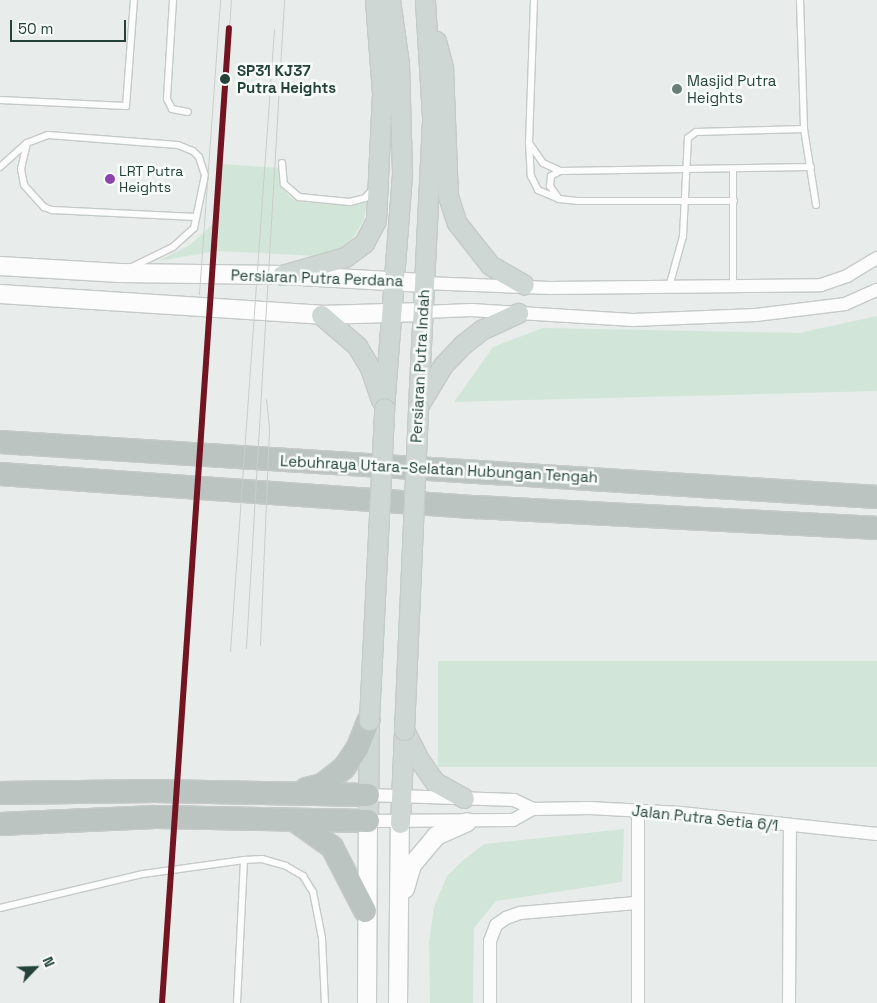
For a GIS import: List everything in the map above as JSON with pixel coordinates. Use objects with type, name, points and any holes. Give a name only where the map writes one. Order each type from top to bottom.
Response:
[{"type":"highway","name":"Lebuhraya Utara–Selatan Hubungan Tengah","points":[[0,442],[877,497]]},
{"type":"highway","points":[[0,474],[476,508],[877,528]]},
{"type":"highway","points":[[287,792],[322,785],[333,778],[352,759],[369,720]]},
{"type":"highway","points":[[0,793],[287,792],[368,795]]},
{"type":"highway","points":[[0,824],[155,817],[368,821]]},
{"type":"highway","points":[[294,820],[332,847],[365,911]]},
{"type":"main road","points":[[282,275],[345,257],[364,243],[376,220],[380,182],[382,93],[375,0]]},
{"type":"main road","name":"Persiaran Putra Indah","points":[[368,821],[367,762],[384,408],[402,172],[399,64],[390,0]]},
{"type":"main road","points":[[425,0],[444,68],[448,196],[457,223],[490,265],[524,285]]},
{"type":"main road","name":"Persiaran Putra Indah","points":[[400,822],[432,116],[425,0]]},
{"type":"main road","name":"Persiaran Putra Perdana","points":[[0,266],[120,273],[282,275],[424,283]]},
{"type":"main road","name":"Persiaran Putra Perdana","points":[[0,294],[321,315],[423,312]]},
{"type":"main road","points":[[418,407],[443,365],[462,345],[481,330],[518,313]]},
{"type":"main road","points":[[321,315],[346,335],[365,357],[384,408]]},
{"type":"main road","points":[[404,730],[418,758],[435,782],[464,798]]},
{"type":"main road","points":[[367,1003],[365,911],[368,821]]},
{"type":"main road","points":[[398,1003],[397,918],[400,822]]},
{"type":"main road","points":[[397,918],[412,865],[436,836],[467,822]]},
{"type":"street","points":[[424,283],[490,287],[524,285],[668,288],[821,285],[847,276],[877,258]]},
{"type":"street","points":[[423,312],[518,313],[633,320],[756,315],[845,304],[877,290]]},
{"type":"street","points":[[368,795],[514,800],[533,809]]},
{"type":"street","points":[[368,821],[467,822],[513,820],[533,809]]},
{"type":"street","name":"Jalan Putra Setia 6/1","points":[[533,809],[638,811],[877,834]]},
{"type":"street","points":[[638,811],[636,903],[638,1003]]},
{"type":"street","points":[[789,1003],[790,827]]},
{"type":"street","points":[[490,1003],[490,941],[496,925],[506,918],[520,913],[636,903]]},
{"type":"lane","points":[[0,100],[126,106],[134,0]]},
{"type":"lane","points":[[173,0],[168,99],[172,109],[188,112]]},
{"type":"lane","points":[[534,0],[529,142],[531,176],[538,190],[559,199],[734,201]]},
{"type":"lane","points":[[800,0],[804,129],[816,205]]},
{"type":"lane","points":[[668,288],[683,236],[688,138],[696,132],[804,129]]},
{"type":"lane","points":[[0,167],[27,143],[48,135],[186,146],[199,157],[205,175],[194,228],[187,237],[120,273]]},
{"type":"lane","points":[[529,142],[543,163],[560,171],[733,170],[811,167]]},
{"type":"lane","points":[[27,143],[21,169],[24,185],[44,207],[52,210],[196,217]]},
{"type":"lane","points":[[282,164],[284,184],[299,198],[359,200],[380,182]]},
{"type":"lane","points":[[733,170],[733,287]]},
{"type":"lane","points":[[559,199],[550,186],[551,176],[560,171]]},
{"type":"lane","points":[[0,908],[143,874],[244,860],[262,859],[286,866],[303,876],[313,892],[322,938],[325,1003]]},
{"type":"lane","points":[[236,1003],[244,860]]},
{"type":"green space","points":[[222,164],[279,168],[281,186],[290,197],[299,202],[351,205],[367,201],[364,220],[352,239],[339,249],[317,256],[218,251],[158,261],[190,245],[214,223],[219,208]]},
{"type":"green space","points":[[877,316],[877,391],[454,402],[493,347],[543,328],[799,333]]},
{"type":"green space","points":[[438,661],[877,661],[877,767],[438,767]]},
{"type":"green space","points":[[624,829],[622,882],[496,901],[474,928],[473,1003],[430,1003],[429,942],[434,907],[447,876],[461,862],[484,844]]},
{"type":"tram line","points":[[199,294],[220,0]]},
{"type":"tram line","points":[[229,28],[231,0]]},
{"type":"tram line","points":[[246,648],[284,0]]},
{"type":"tram line","points":[[230,651],[274,30]]},
{"type":"tram line","points":[[260,645],[269,427],[266,399]]},
{"type":"transit line","points":[[162,1003],[229,28]]},
{"type":"place","name":"SP31 KJ37 Putra Heights","points":[[225,79]]},
{"type":"place","name":"Masjid Putra Heights","points":[[677,89]]},
{"type":"place","name":"LRT Putra Heights","points":[[110,179]]}]
